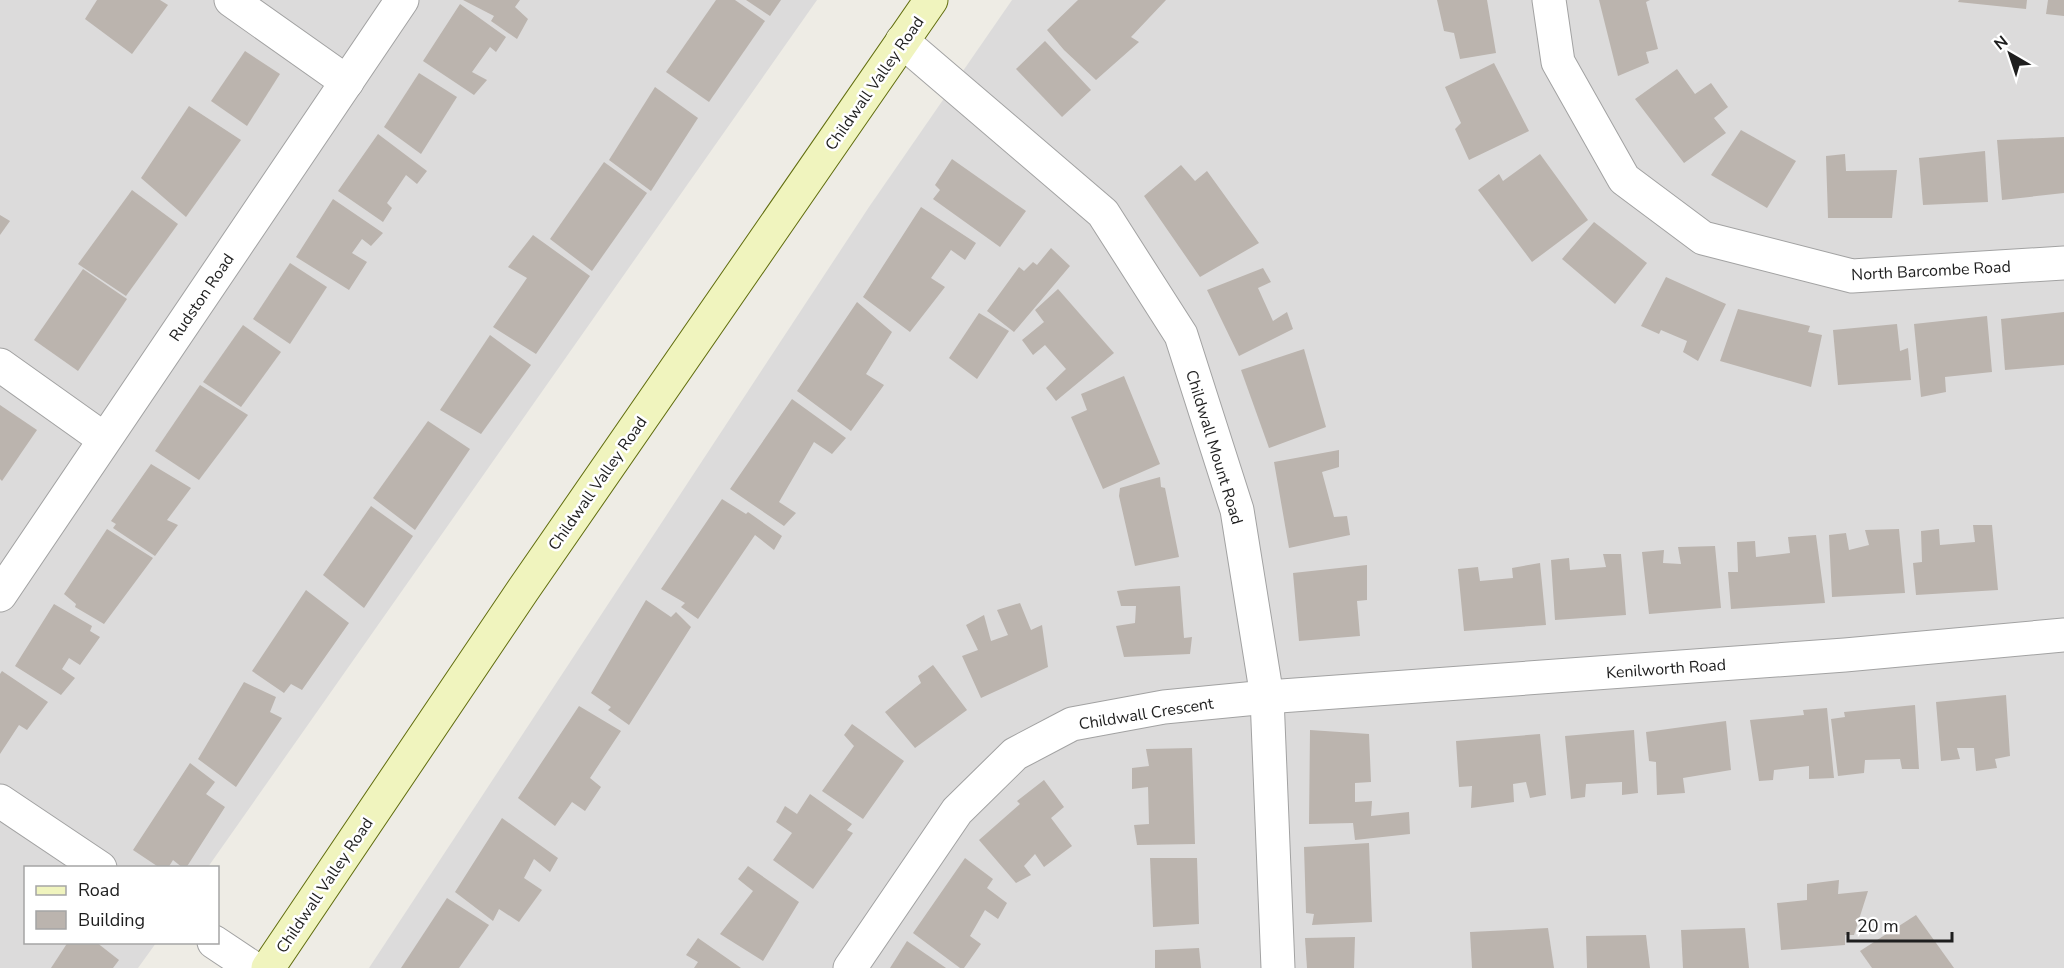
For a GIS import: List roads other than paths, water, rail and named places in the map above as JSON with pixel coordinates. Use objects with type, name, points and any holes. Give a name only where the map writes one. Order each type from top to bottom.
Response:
[{"type":"main road","name":"Childwall Valley Road","points":[[268,968],[523,590],[931,0]]},
{"type":"street","points":[[231,0],[347,82]]},
{"type":"street","name":"Rudston Road","points":[[0,595],[402,0]]},
{"type":"street","name":"North Barcombe Road","points":[[1549,0],[1558,62],[1624,179],[1703,238],[1852,276],[2064,263]]},
{"type":"street","name":"Childwall Mount Road","points":[[902,41],[1103,213],[1181,335],[1238,510],[1267,697],[1278,968]]},
{"type":"street","points":[[0,365],[104,439]]},
{"type":"street","name":"Kenilworth Road","points":[[1267,697],[1845,655],[2064,635]]},
{"type":"street","name":"Childwall Crescent","points":[[850,968],[957,811],[1015,754],[1072,724],[1164,707],[1267,697]]},
{"type":"street","points":[[0,801],[98,866]]},
{"type":"street","points":[[217,944],[253,968]]}]
